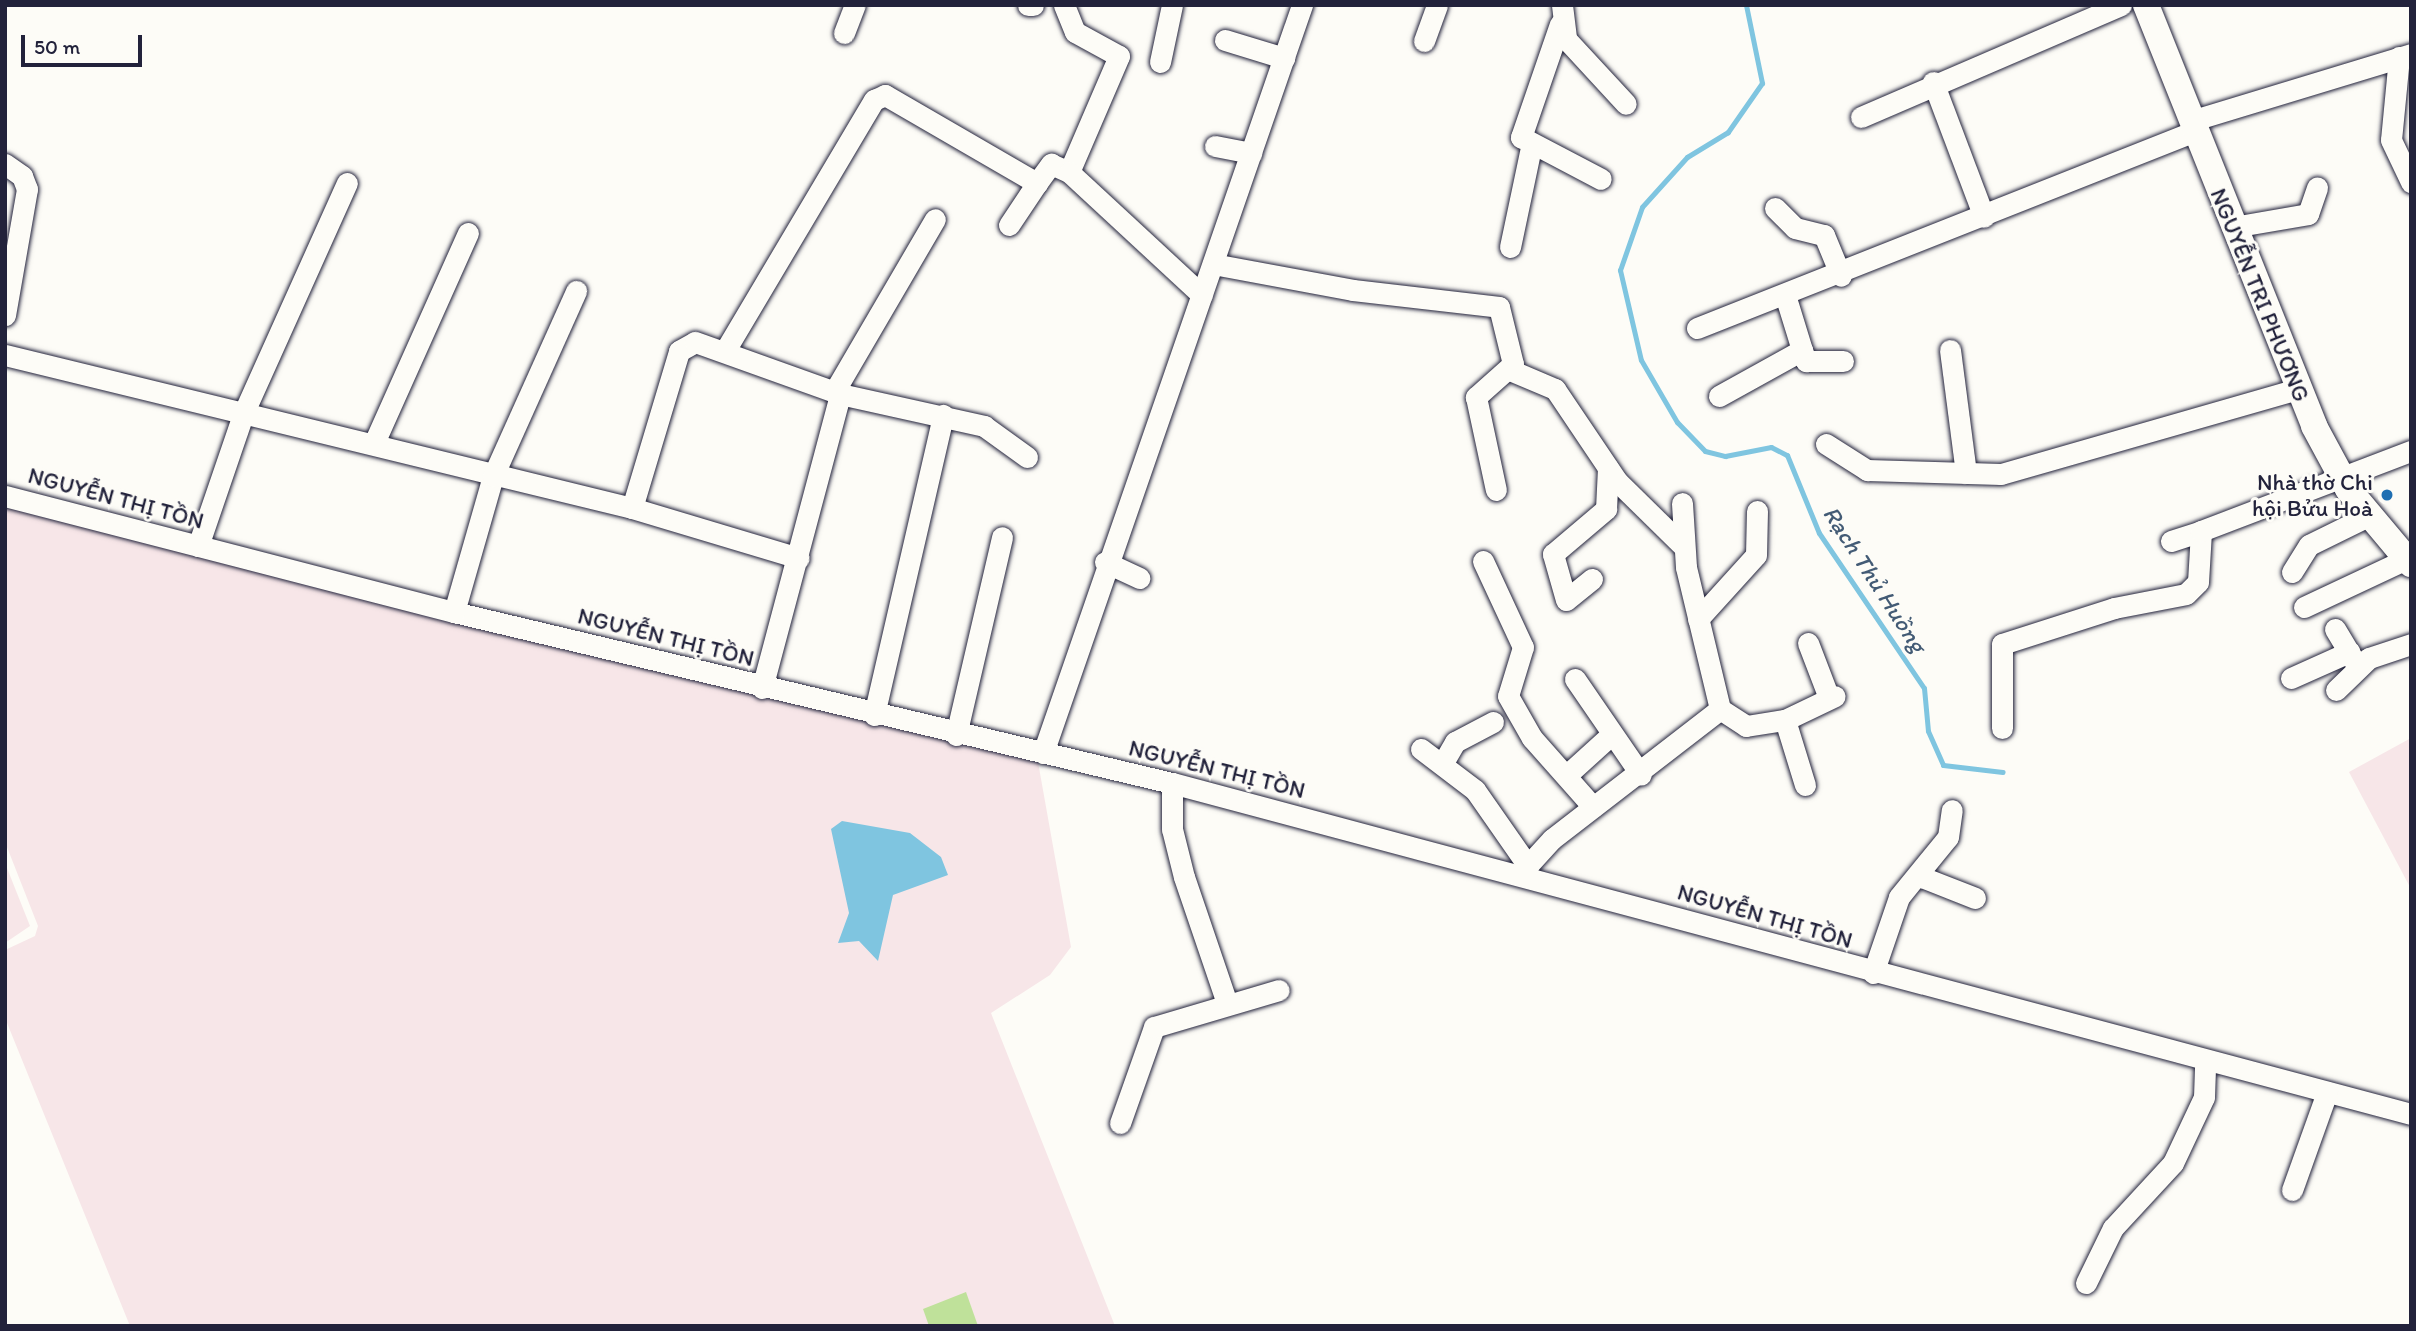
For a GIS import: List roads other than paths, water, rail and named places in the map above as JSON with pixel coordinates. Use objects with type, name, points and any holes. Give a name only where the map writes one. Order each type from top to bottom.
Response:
[{"type":"main road","name":"NGUYỄN TRI PHƯƠNG","points":[[2146,5],[2297,389],[2340,476],[2408,562]]},
{"type":"street","points":[[844,33],[855,5]]},
{"type":"street","points":[[1064,5],[1074,32],[1119,56],[1069,172]]},
{"type":"street","points":[[1160,62],[1172,5]]},
{"type":"street","points":[[1043,753],[1105,562],[1213,264],[1302,5]]},
{"type":"street","points":[[1424,41],[1437,5]]},
{"type":"street","points":[[1861,117],[1933,82],[2121,5]]},
{"type":"street","points":[[1561,14],[1566,39],[1626,104]]},
{"type":"street","points":[[1561,14],[1520,128],[1531,146],[1601,179]]},
{"type":"street","points":[[1225,40],[1284,58]]},
{"type":"street","points":[[1697,328],[1841,276],[2194,125],[2405,56],[2391,140],[2411,182]]},
{"type":"street","points":[[1933,82],[1984,217]]},
{"type":"street","points":[[726,349],[879,96],[1037,183]]},
{"type":"street","points":[[1215,146],[1251,153]]},
{"type":"street","points":[[1510,247],[1531,146]]},
{"type":"street","points":[[1009,225],[1051,164],[1069,172],[1202,295]]},
{"type":"street","points":[[5,315],[27,189],[22,176],[6,166]]},
{"type":"street","points":[[198,546],[244,412],[347,183]]},
{"type":"street","points":[[2233,227],[2308,214],[2317,188]]},
{"type":"street","points":[[1775,208],[1795,228],[1824,235],[1841,276]]},
{"type":"street","points":[[762,688],[799,558],[837,393],[935,219]]},
{"type":"street","points":[[374,443],[468,233]]},
{"type":"street","points":[[1213,264],[1353,290],[1490,303],[1504,312],[1510,370]]},
{"type":"street","points":[[454,612],[493,476],[576,291]]},
{"type":"street","points":[[1786,298],[1806,361],[1843,361]]},
{"type":"street","points":[[632,508],[679,351],[695,342],[726,349],[837,393],[984,426],[1027,457]]},
{"type":"street","points":[[1719,396],[1802,350]]},
{"type":"street","points":[[1950,350],[1966,473]]},
{"type":"street","points":[[5,355],[632,508],[799,558]]},
{"type":"street","points":[[1510,370],[1555,389],[1608,468],[1681,544]]},
{"type":"street","points":[[1496,490],[1476,397],[1510,370]]},
{"type":"street","points":[[1826,444],[1867,470],[2001,474],[2297,389]]},
{"type":"street","points":[[874,715],[943,415]]},
{"type":"street","points":[[2171,541],[2411,451]]},
{"type":"street","points":[[1592,579],[1566,600],[1553,554],[1606,509],[1608,468]]},
{"type":"street","name":"NGUYỄN THỊ TỒN","points":[[5,496],[762,688],[1172,783],[1524,870],[1873,973],[2411,1115]]},
{"type":"street","points":[[1682,503],[1681,544],[1720,709],[1746,726],[1785,720],[1832,697],[1808,643]]},
{"type":"street","points":[[1698,620],[1756,555],[1757,511]]},
{"type":"street","points":[[2292,572],[2309,545],[2370,515]]},
{"type":"street","points":[[2002,727],[2002,644],[2194,590],[2201,531]]},
{"type":"street","points":[[956,735],[1002,537]]},
{"type":"street","points":[[1483,561],[1523,647],[1508,696],[1532,738],[1569,773],[1593,807]]},
{"type":"street","points":[[1105,562],[1140,578]]},
{"type":"street","points":[[2304,607],[2408,562]]},
{"type":"street","points":[[2334,629],[2353,659]]},
{"type":"street","points":[[2291,678],[2411,644]]},
{"type":"street","points":[[2336,691],[2353,659]]},
{"type":"street","points":[[1576,679],[1642,775]]},
{"type":"street","points":[[1421,749],[1444,761],[1490,807],[1524,870],[1593,807],[1642,775],[1720,709]]},
{"type":"street","points":[[1785,720],[1805,785]]},
{"type":"street","points":[[1444,761],[1455,742],[1493,722]]},
{"type":"street","points":[[1569,773],[1612,734]]},
{"type":"street","points":[[1172,783],[1178,853],[1227,1003]]},
{"type":"street","points":[[1873,973],[1899,897],[1919,876],[1948,837],[1952,810]]},
{"type":"street","points":[[1919,876],[1975,898]]},
{"type":"street","points":[[1119,1123],[1149,1032],[1227,1003],[1279,990]]},
{"type":"street","points":[[2087,1283],[2113,1228],[2173,1163],[2204,1097],[2205,1060]]},
{"type":"street","points":[[2292,1190],[2327,1092]]},
{"type":"water","points":[[842,821],[910,833],[941,857],[948,875],[893,895],[878,961],[859,941],[838,943],[849,913],[831,829]]},
{"type":"waterway","name":"Rạch Thủ Huồng","points":[[1746,5],[1762,83],[1728,132],[1687,157],[1642,207],[1620,270],[1641,360],[1677,422],[1705,451],[1725,456],[1771,447],[1787,455],[1819,533],[1924,688],[1928,731],[1943,765],[2003,772]]},
{"type":"place","name":"Nhà thờ Chi hội Bửu Hoà","points":[[2387,495]]}]
